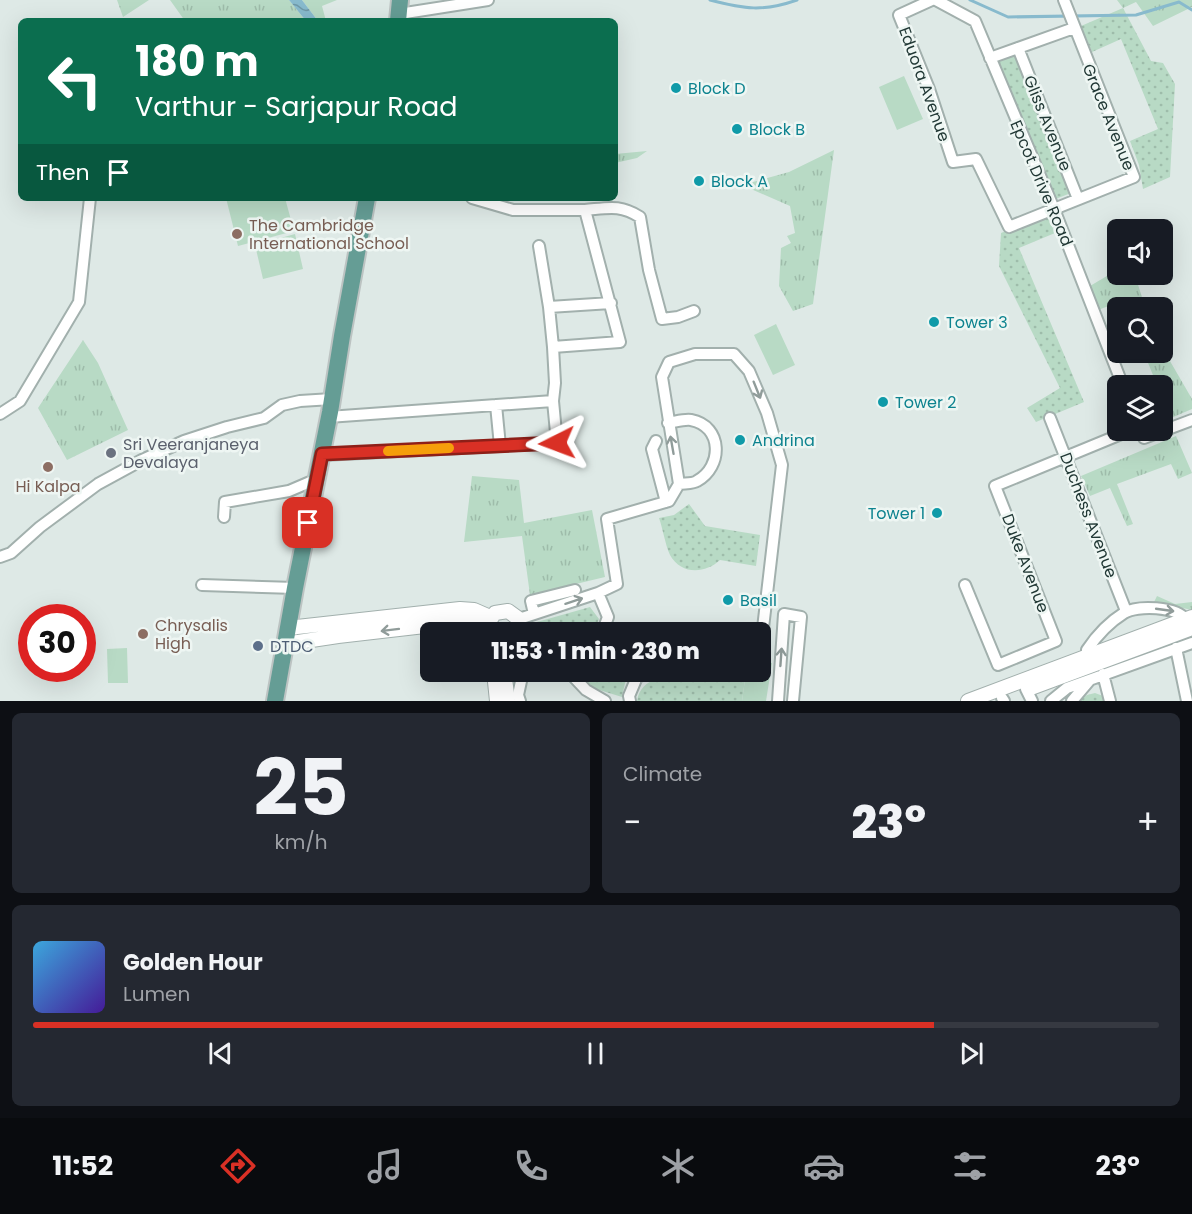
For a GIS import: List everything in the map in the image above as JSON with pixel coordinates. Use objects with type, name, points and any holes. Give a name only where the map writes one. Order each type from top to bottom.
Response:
[{"type":"main road","points":[[274,701],[367,201]]},
{"type":"street","points":[[399,12],[488,0]]},
{"type":"street","name":"Epcot Drive Road","points":[[899,15],[934,0],[975,21],[1054,209],[1119,375]]},
{"type":"street","name":"Grace Avenue","points":[[1064,0],[1134,177],[1078,199]]},
{"type":"street","name":"Eduora Avenue","points":[[899,15],[929,89],[953,162],[976,159],[1009,227],[1054,209]]},
{"type":"street","points":[[990,58],[1074,28]]},
{"type":"street","name":"Gliss Avenue","points":[[1018,48],[1078,199]]},
{"type":"street","points":[[1054,209],[1078,199]]},
{"type":"street","points":[[0,414],[20,401],[80,302],[90,201]]},
{"type":"street","points":[[482,201],[513,210],[585,210],[616,207],[630,210],[640,217],[649,270],[662,319],[678,317],[693,311]]},
{"type":"street","points":[[553,347],[620,342],[585,210]]},
{"type":"street","points":[[322,454],[557,443],[553,401],[555,383],[553,347],[539,246]]},
{"type":"street","points":[[549,307],[610,303]]},
{"type":"street","points":[[524,622],[534,614],[598,593],[617,584],[607,519],[669,501],[679,484],[662,377],[669,362],[695,354],[734,354],[749,370],[767,413],[782,465],[764,622]]},
{"type":"street","points":[[0,557],[11,553],[40,527],[98,484],[142,460],[184,441],[264,418],[282,405],[300,401],[332,399]]},
{"type":"street","points":[[328,417],[553,401]]},
{"type":"street","points":[[496,405],[500,446]]},
{"type":"street","name":"Duchess Avenue","points":[[1050,418],[1126,611]]},
{"type":"street","points":[[668,423],[689,420],[703,424],[713,435],[717,446],[716,460],[708,472],[697,482],[679,484]]},
{"type":"street","points":[[1173,427],[1192,420]]},
{"type":"street","points":[[1066,457],[1107,440]]},
{"type":"street","points":[[656,441],[652,449],[666,502]]},
{"type":"street","name":"Duke Avenue","points":[[965,585],[998,665],[1056,641],[995,486],[1066,457]]},
{"type":"street","points":[[224,517],[225,502],[289,491],[316,479]]},
{"type":"street","points":[[202,585],[295,588]]},
{"type":"street","points":[[534,614],[531,601],[575,590]]},
{"type":"street","points":[[598,593],[608,617],[606,622]]},
{"type":"street","points":[[1090,660],[1087,650],[1100,631],[1126,611],[1164,608],[1182,614],[1191,627]]},
{"type":"street","points":[[492,622],[498,611],[508,611],[516,622]]},
{"type":"street","points":[[778,701],[784,614],[801,617],[793,701]]},
{"type":"street","points":[[452,622],[472,622]]},
{"type":"street","points":[[287,636],[338,629],[420,624]]},
{"type":"street","points":[[1051,701],[1067,688],[1176,648],[1191,627]]},
{"type":"street","points":[[968,701],[1000,697],[1026,690],[1090,660],[1191,627]]},
{"type":"street","points":[[1176,648],[1187,701]]},
{"type":"street","points":[[1103,674],[1110,701]]},
{"type":"street","points":[[1072,701],[1089,681]]},
{"type":"street","points":[[495,682],[497,701]]},
{"type":"street","points":[[505,682],[508,701]]},
{"type":"street","points":[[520,701],[518,695],[521,682]]},
{"type":"street","points":[[578,682],[586,690],[604,701]]},
{"type":"street","points":[[630,701],[629,696],[635,682]]},
{"type":"green space","points":[[117,0],[149,0],[123,17]]},
{"type":"green space","points":[[170,0],[289,0],[304,18],[183,18]]},
{"type":"green space","points":[[302,0],[337,0],[322,6],[325,18],[316,18]]},
{"type":"green space","points":[[1117,0],[1192,0],[1192,7],[1153,26],[1136,2],[1123,8]]},
{"type":"green space","points":[[1123,8],[1151,61],[1163,63],[1175,84],[1170,177],[1143,189],[1139,165],[1130,141],[1158,129],[1121,39],[1092,52],[1081,26]]},
{"type":"green space","points":[[1016,53],[1071,193],[1053,200],[998,60]]},
{"type":"green space","points":[[904,76],[923,119],[897,130],[879,87]]},
{"type":"green space","points":[[834,150],[813,304],[793,311],[779,286],[781,248],[791,243],[787,236],[795,233],[790,206],[742,185],[789,172]]},
{"type":"green space","points":[[647,151],[637,158],[618,162],[618,154]]},
{"type":"green space","points":[[227,201],[286,201],[294,231],[238,246]]},
{"type":"green space","points":[[1047,215],[1055,233],[1019,248],[1084,402],[1036,422],[1027,408],[1060,388],[999,266],[1001,233]]},
{"type":"green space","points":[[295,234],[303,269],[263,279],[255,245]]},
{"type":"green space","points":[[1107,276],[1107,285],[1138,285],[1142,297],[1107,297],[1107,307],[1098,310],[1090,286]]},
{"type":"green space","points":[[776,324],[795,365],[773,375],[754,335]]},
{"type":"green space","points":[[83,340],[98,363],[128,430],[67,460],[38,408]]},
{"type":"green space","points":[[1148,363],[1171,363],[1192,399],[1192,409],[1173,417],[1173,375],[1153,375]]},
{"type":"green space","points":[[1176,436],[1192,473],[1178,479],[1171,464],[1117,484],[1133,524],[1127,526],[1110,488],[1090,496],[1081,476],[1164,441],[1173,441],[1173,437]]},
{"type":"green space","points":[[472,476],[519,480],[524,523],[592,510],[605,577],[530,595],[522,536],[464,542]]},
{"type":"green space","points":[[689,504],[705,526],[760,535],[756,566],[720,560],[707,568],[694,570],[675,562],[668,551],[659,518],[674,515]]},
{"type":"green space","points":[[1157,596],[1175,604],[1192,602],[1192,610],[1154,602]]},
{"type":"green space","points":[[590,607],[599,619],[598,622],[537,622]]},
{"type":"green space","points":[[127,648],[128,683],[108,683],[107,649]]},
{"type":"green space","points":[[579,682],[625,682],[622,697]]},
{"type":"green space","points":[[650,682],[745,682],[742,701],[637,701],[644,686]]},
{"type":"green space","points":[[745,682],[769,682],[766,701],[742,701]]},
{"type":"green space","points":[[1095,693],[1103,696],[1103,701],[1078,701],[1087,695]]},
{"type":"water","points":[[289,0],[302,0],[316,18],[304,18]]},
{"type":"waterway","points":[[710,0],[754,8],[797,0]]},
{"type":"waterway","points":[[970,0],[1008,17],[1136,15],[1179,2],[1192,10]]},
{"type":"slow traffic","points":[[388,451],[449,448]]},
{"type":"place","name":"Block D","points":[[676,88]]},
{"type":"place","name":"Block B","points":[[737,129]]},
{"type":"place","name":"Block A","points":[[699,181]]},
{"type":"place","name":"The Cambridge International School","points":[[237,234]]},
{"type":"place","name":"Tower 3","points":[[934,322]]},
{"type":"place","name":"Tower 2","points":[[883,402]]},
{"type":"place","name":"Andrina","points":[[740,440]]},
{"type":"place","name":"Sri Veeranjaneya Devalaya","points":[[111,453]]},
{"type":"place","name":"Hi Kalpa","points":[[48,467]]},
{"type":"place","name":"Tower 1","points":[[937,513]]},
{"type":"place","name":"Basil","points":[[728,600]]},
{"type":"place","name":"Chrysalis High","points":[[143,634]]},
{"type":"place","name":"DTDC","points":[[258,646]]},
{"type":"route","points":[[308,523],[322,454],[557,443]]}]
